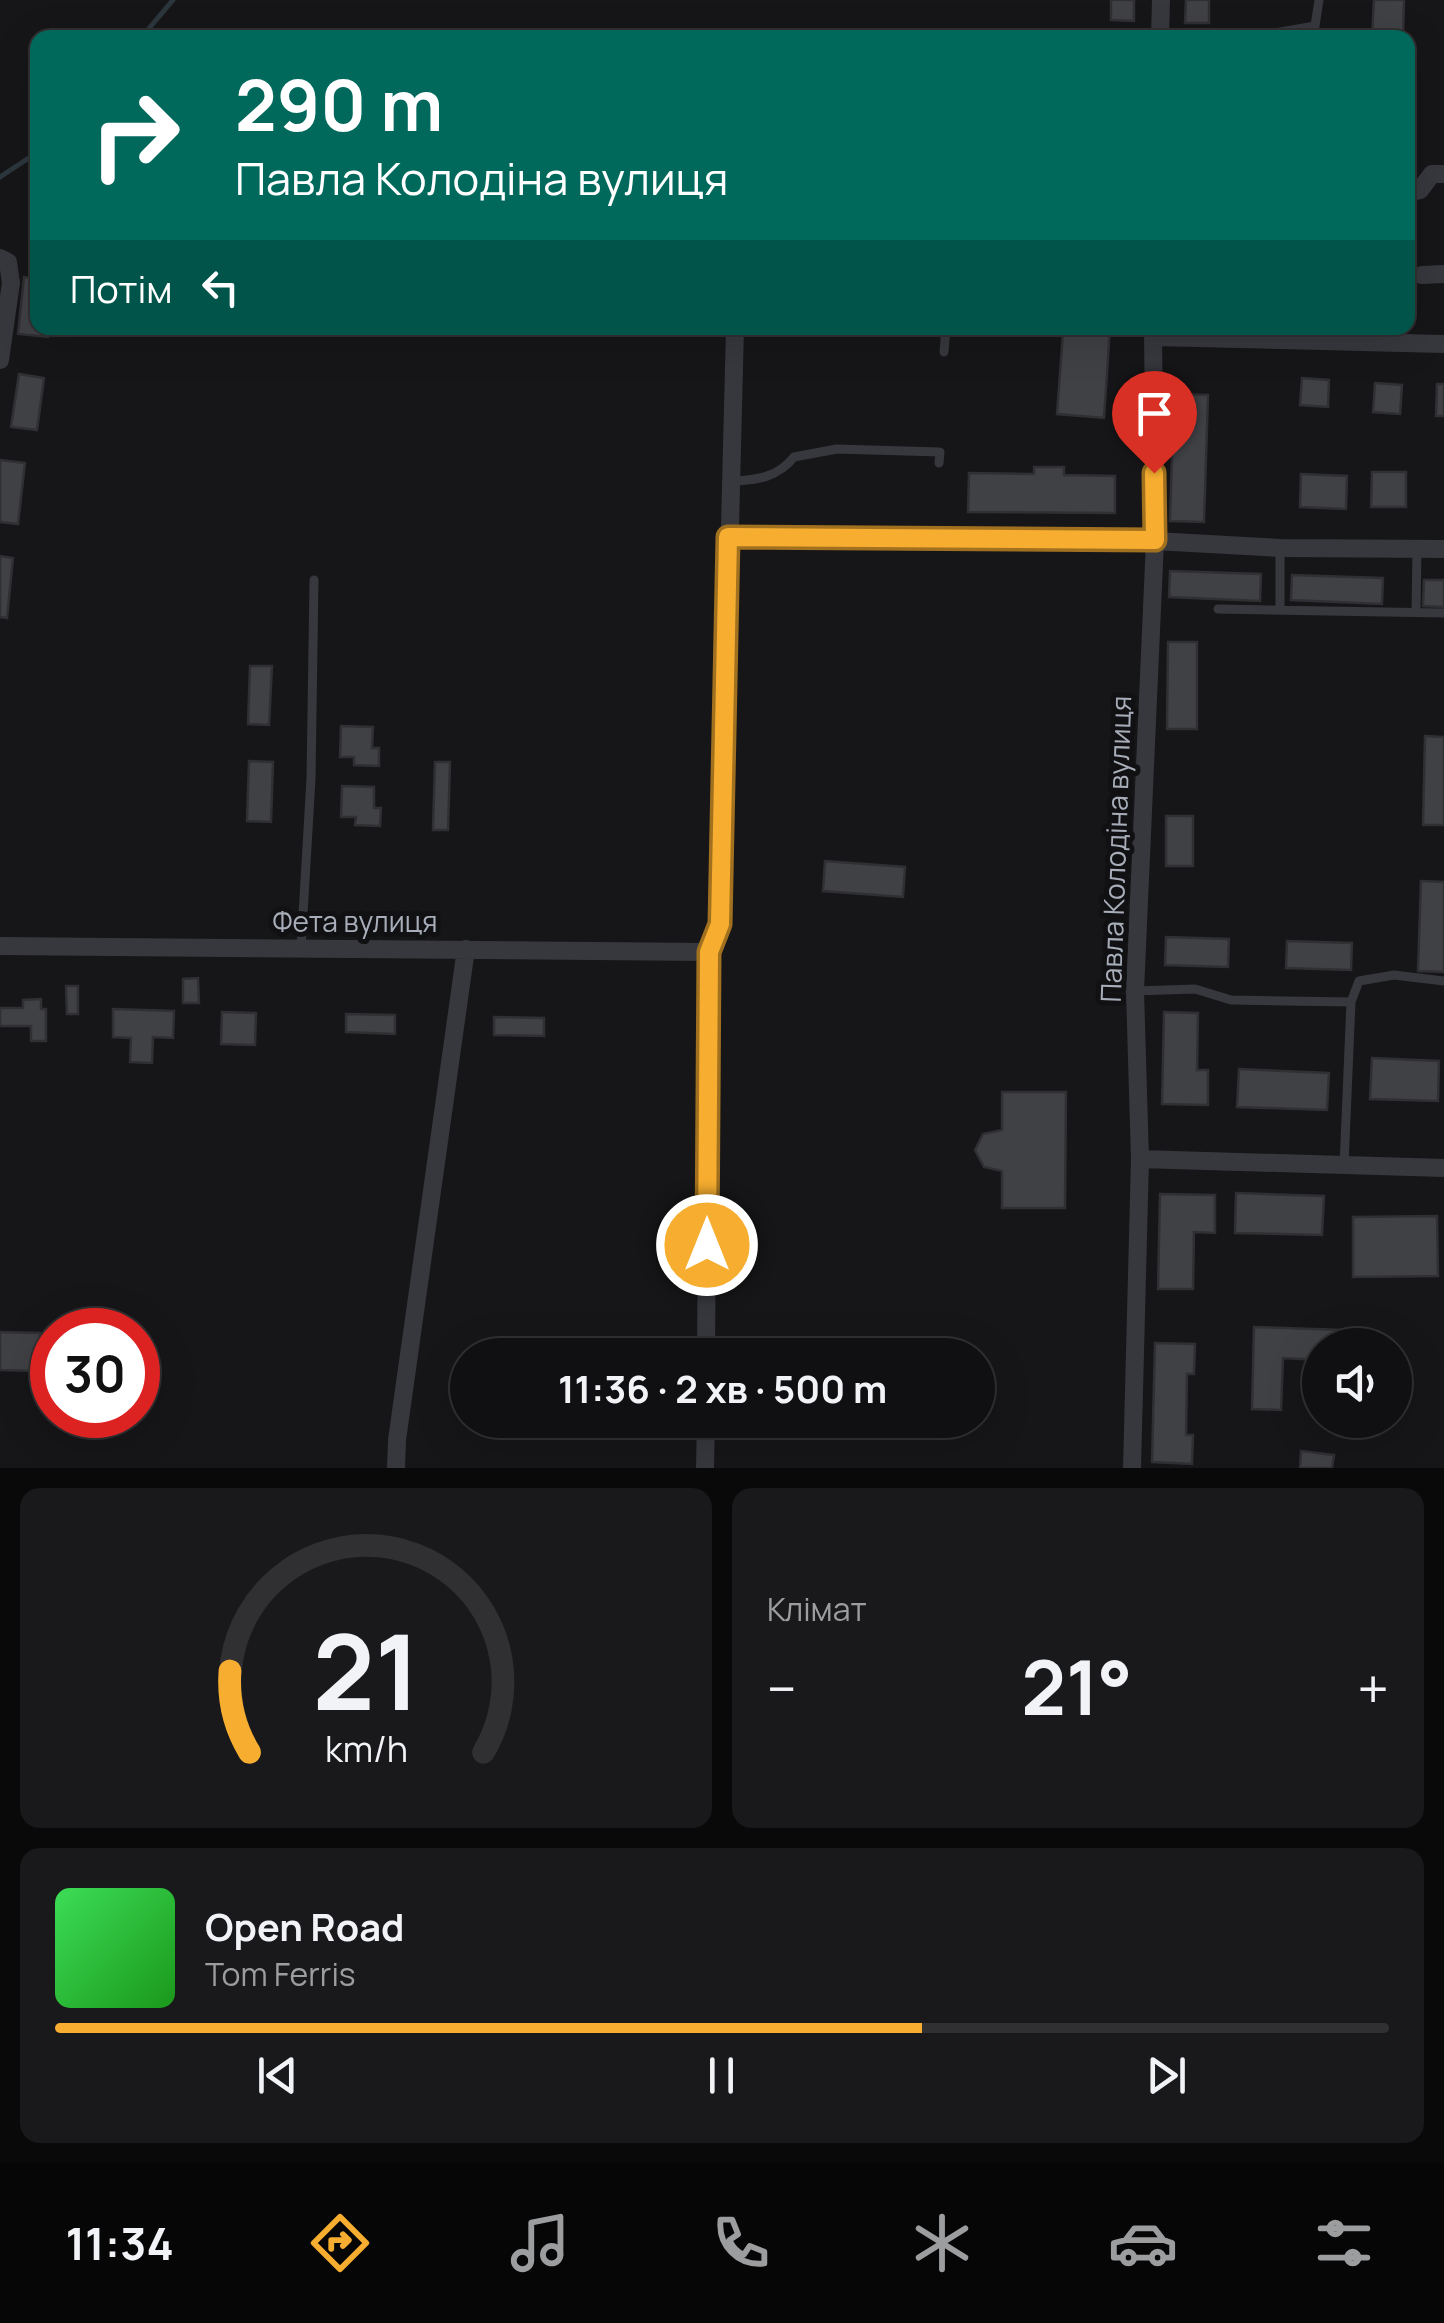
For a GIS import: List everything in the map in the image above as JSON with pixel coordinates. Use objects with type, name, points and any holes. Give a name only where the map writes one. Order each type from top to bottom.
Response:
[{"type":"street","points":[[1160,30],[1161,0]]},
{"type":"street","points":[[1415,191],[1432,174],[1444,174]]},
{"type":"street","points":[[0,258],[8,262],[10,283],[0,360]]},
{"type":"street","points":[[1422,275],[1444,274]]},
{"type":"street","points":[[706,1338],[709,952],[720,924],[735,335]]},
{"type":"street","name":"Павла Колодіна вулиця","points":[[1132,1468],[1140,1160],[1135,991],[1155,540],[1153,335]]},
{"type":"street","points":[[1226,335],[1444,344]]},
{"type":"street","points":[[728,537],[1155,540],[1280,548],[1444,549]]},
{"type":"street","name":"Фета вулиця","points":[[0,946],[709,952]]},
{"type":"street","points":[[396,1468],[466,949]]},
{"type":"street","points":[[1140,1160],[1444,1168]]},
{"type":"street","points":[[705,1468],[706,1438]]},
{"type":"lane","points":[[1292,30],[1316,26],[1319,0]]},
{"type":"lane","points":[[944,352],[945,335]]},
{"type":"lane","points":[[730,480],[754,480],[782,471],[794,457],[837,449],[940,452]]},
{"type":"lane","points":[[1280,548],[1280,609]]},
{"type":"lane","points":[[1416,612],[1417,549]]},
{"type":"lane","points":[[302,948],[311,779],[314,580]]},
{"type":"lane","points":[[1218,609],[1444,613]]},
{"type":"lane","points":[[1344,1165],[1351,1002],[1358,981],[1394,976],[1444,980]]},
{"type":"lane","points":[[1135,991],[1195,990],[1230,1000],[1351,1002]]},
{"type":"building","points":[[1111,0],[1134,0],[1134,21],[1111,20]]},
{"type":"building","points":[[1186,0],[1209,0],[1209,23],[1185,23]]},
{"type":"building","points":[[1374,0],[1404,0],[1403,30],[1372,30]]},
{"type":"building","points":[[24,277],[30,278],[30,335],[48,337],[18,334]]},
{"type":"building","points":[[1063,335],[1110,335],[1104,418],[1057,414]]},
{"type":"building","points":[[19,374],[44,378],[37,430],[11,427]]},
{"type":"building","points":[[1302,378],[1329,380],[1328,407],[1300,405]]},
{"type":"building","points":[[1375,383],[1402,385],[1400,414],[1373,412]]},
{"type":"building","points":[[1437,384],[1444,384],[1444,416],[1436,416]]},
{"type":"building","points":[[1174,394],[1208,395],[1204,522],[1170,521]]},
{"type":"building","points":[[0,460],[25,463],[18,524],[0,522]]},
{"type":"building","points":[[1034,467],[1064,467],[1064,475],[1115,476],[1115,513],[968,512],[969,473],[1034,474]]},
{"type":"building","points":[[1372,472],[1406,472],[1406,507],[1371,507]]},
{"type":"building","points":[[1301,474],[1347,476],[1346,509],[1300,507]]},
{"type":"building","points":[[0,556],[13,558],[7,618],[0,617]]},
{"type":"building","points":[[1170,571],[1261,574],[1260,601],[1169,597]]},
{"type":"building","points":[[1292,575],[1383,578],[1382,604],[1291,600]]},
{"type":"building","points":[[1424,580],[1444,580],[1444,607],[1423,606]]},
{"type":"building","points":[[1168,642],[1197,642],[1197,729],[1167,729]]},
{"type":"building","points":[[250,666],[272,666],[269,725],[248,724]]},
{"type":"building","points":[[341,726],[373,727],[372,748],[379,748],[379,766],[354,765],[354,757],[340,757]]},
{"type":"building","points":[[1425,736],[1444,737],[1444,825],[1423,825]]},
{"type":"building","points":[[249,761],[273,762],[271,822],[247,821]]},
{"type":"building","points":[[435,762],[450,762],[448,830],[433,830]]},
{"type":"building","points":[[342,786],[374,787],[374,808],[381,808],[380,826],[355,825],[356,817],[341,817]]},
{"type":"building","points":[[1166,816],[1193,816],[1193,866],[1166,866]]},
{"type":"building","points":[[825,861],[905,867],[903,897],[823,891]]},
{"type":"building","points":[[1421,881],[1444,882],[1444,972],[1418,971]]},
{"type":"building","points":[[1166,937],[1229,939],[1228,967],[1165,965]]},
{"type":"building","points":[[1287,941],[1352,943],[1351,970],[1286,968]]},
{"type":"building","points":[[198,978],[199,1003],[183,1003],[183,979]]},
{"type":"building","points":[[66,986],[78,986],[78,1014],[67,1014]]},
{"type":"building","points":[[41,999],[41,1009],[46,1009],[46,1041],[31,1041],[31,1026],[0,1026],[0,1008],[23,1008],[23,1000]]},
{"type":"building","points":[[113,1009],[174,1011],[173,1038],[153,1037],[152,1063],[130,1062],[131,1038],[113,1037]]},
{"type":"building","points":[[222,1012],[256,1013],[255,1045],[221,1044]]},
{"type":"building","points":[[1164,1012],[1198,1013],[1197,1070],[1208,1070],[1208,1105],[1162,1104]]},
{"type":"building","points":[[346,1014],[395,1015],[395,1034],[346,1032]]},
{"type":"building","points":[[494,1017],[544,1018],[544,1036],[494,1035]]},
{"type":"building","points":[[1372,1058],[1439,1061],[1438,1101],[1370,1099]]},
{"type":"building","points":[[1239,1069],[1329,1073],[1327,1110],[1237,1107]]},
{"type":"building","points":[[1002,1092],[1066,1092],[1065,1208],[1002,1208],[1002,1171],[984,1167],[975,1150],[983,1134],[1002,1130]]},
{"type":"building","points":[[1236,1193],[1324,1196],[1322,1235],[1235,1233]]},
{"type":"building","points":[[1160,1194],[1215,1195],[1215,1233],[1194,1232],[1193,1289],[1158,1289]]},
{"type":"building","points":[[1437,1216],[1438,1276],[1353,1277],[1353,1217]]},
{"type":"building","points":[[1254,1327],[1302,1329],[1302,1359],[1283,1358],[1281,1410],[1252,1409]]},
{"type":"building","points":[[0,1332],[30,1333],[30,1371],[0,1370]]},
{"type":"building","points":[[1155,1343],[1195,1344],[1194,1374],[1187,1374],[1186,1435],[1193,1435],[1192,1464],[1152,1462]]},
{"type":"building","points":[[1301,1451],[1334,1455],[1332,1468],[1300,1468]]},
{"type":"waterway","points":[[148,30],[173,0]]},
{"type":"waterway","points":[[0,177],[30,157]]},
{"type":"route","points":[[707,1245],[709,952],[720,924],[728,537],[1155,540],[1154,473]]}]
